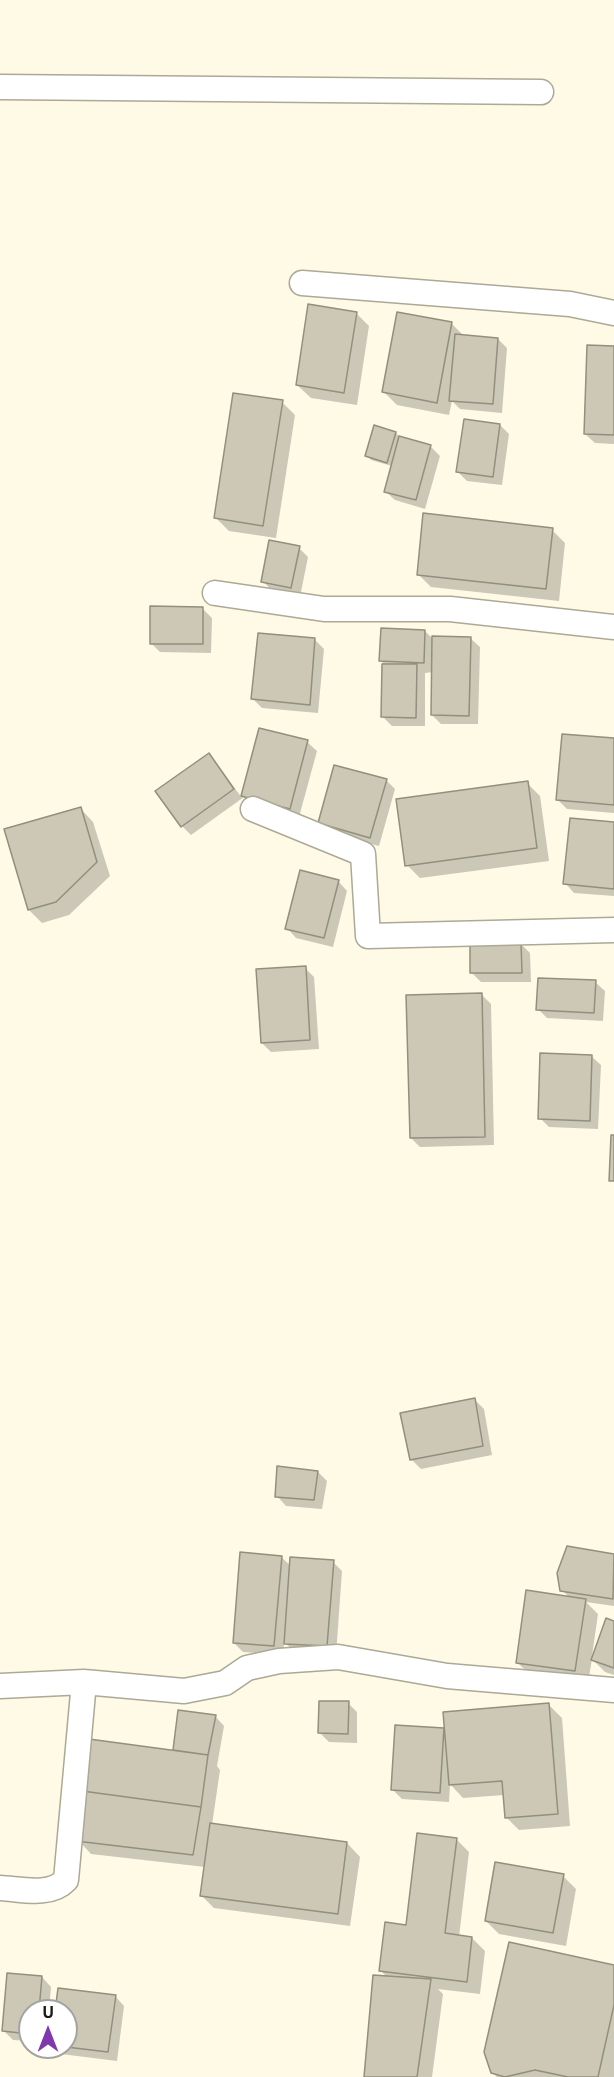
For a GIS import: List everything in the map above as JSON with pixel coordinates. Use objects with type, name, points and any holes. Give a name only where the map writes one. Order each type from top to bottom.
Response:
[{"type":"street","points":[[0,87],[541,92]]},
{"type":"street","points":[[302,283],[570,304],[614,313]]},
{"type":"street","points":[[215,593],[324,609],[450,609],[614,627]]},
{"type":"street","points":[[253,809],[363,854],[368,936],[614,930]]},
{"type":"street","points":[[0,1686],[84,1682],[184,1691],[225,1683],[247,1668],[279,1661],[338,1657],[447,1676],[614,1689]]},
{"type":"street","points":[[0,1888],[41,1890],[61,1885],[66,1880],[84,1682]]},
{"type":"building","points":[[308,304],[357,312],[344,393],[296,385]]},
{"type":"building","points":[[397,312],[452,322],[437,403],[382,392]]},
{"type":"building","points":[[455,334],[498,338],[493,404],[449,401]]},
{"type":"building","points":[[587,345],[614,346],[614,435],[584,434]]},
{"type":"building","points":[[233,393],[283,400],[263,526],[214,518]]},
{"type":"building","points":[[464,419],[500,424],[493,477],[456,472]]},
{"type":"building","points":[[374,425],[396,432],[387,463],[365,456]]},
{"type":"building","points":[[399,436],[431,445],[416,500],[384,492]]},
{"type":"building","points":[[423,513],[553,528],[546,589],[417,575]]},
{"type":"building","points":[[269,540],[300,546],[291,588],[261,582]]},
{"type":"building","points":[[150,606],[203,607],[203,644],[150,644]]},
{"type":"building","points":[[381,628],[425,630],[424,663],[379,661]]},
{"type":"building","points":[[258,633],[315,638],[310,705],[251,699]]},
{"type":"building","points":[[432,636],[471,637],[469,716],[431,715]]},
{"type":"building","points":[[382,664],[417,664],[416,718],[381,717]]},
{"type":"building","points":[[259,728],[308,740],[290,809],[241,796]]},
{"type":"building","points":[[562,734],[614,738],[614,805],[556,800]]},
{"type":"building","points":[[209,753],[234,789],[181,827],[155,791]]},
{"type":"building","points":[[334,765],[387,779],[370,838],[318,823]]},
{"type":"building","points":[[528,781],[537,848],[405,866],[396,799]]},
{"type":"building","points":[[81,807],[97,862],[56,902],[28,910],[4,829]]},
{"type":"building","points":[[570,818],[614,822],[614,889],[563,884]]},
{"type":"building","points":[[300,870],[339,880],[324,938],[285,929]]},
{"type":"building","points":[[521,942],[522,973],[470,973],[470,943]]},
{"type":"building","points":[[306,966],[310,1040],[261,1043],[256,969]]},
{"type":"building","points":[[538,978],[596,980],[594,1013],[536,1010]]},
{"type":"building","points":[[482,993],[485,1137],[410,1138],[406,995]]},
{"type":"building","points":[[540,1053],[592,1055],[590,1121],[538,1119]]},
{"type":"building","points":[[611,1135],[614,1135],[614,1181],[609,1181]]},
{"type":"building","points":[[475,1398],[483,1446],[410,1460],[400,1413]]},
{"type":"building","points":[[277,1466],[318,1471],[314,1500],[275,1497]]},
{"type":"building","points":[[567,1546],[614,1554],[613,1599],[560,1591],[557,1573]]},
{"type":"building","points":[[240,1552],[282,1556],[274,1646],[233,1643]]},
{"type":"building","points":[[290,1557],[334,1560],[327,1646],[284,1644]]},
{"type":"building","points":[[526,1590],[586,1599],[575,1671],[516,1663]]},
{"type":"building","points":[[606,1618],[614,1621],[614,1668],[591,1660]]},
{"type":"building","points":[[319,1701],[349,1701],[348,1734],[318,1733]]},
{"type":"building","points":[[549,1703],[558,1814],[505,1818],[502,1781],[449,1785],[443,1712]]},
{"type":"building","points":[[178,1710],[216,1715],[208,1755],[173,1750]]},
{"type":"building","points":[[395,1725],[444,1728],[440,1793],[391,1790]]},
{"type":"building","points":[[89,1739],[208,1755],[201,1807],[82,1791]]},
{"type":"building","points":[[82,1791],[201,1807],[193,1855],[76,1841]]},
{"type":"building","points":[[210,1823],[347,1842],[338,1914],[200,1896]]},
{"type":"building","points":[[417,1833],[457,1838],[445,1933],[472,1937],[467,1982],[379,1971],[385,1922],[406,1925]]},
{"type":"building","points":[[495,1862],[564,1874],[553,1933],[485,1921]]},
{"type":"building","points":[[509,1942],[614,1965],[614,2005],[598,2077],[568,2077],[535,2070],[505,2077],[491,2073],[484,2052]]},
{"type":"building","points":[[7,1973],[42,1976],[40,1999],[18,1999],[18,2033],[2,2031]]},
{"type":"building","points":[[373,1975],[431,1979],[417,2077],[364,2077]]},
{"type":"building","points":[[58,1988],[116,1995],[108,2052],[78,2048],[78,1999],[57,1999]]}]
